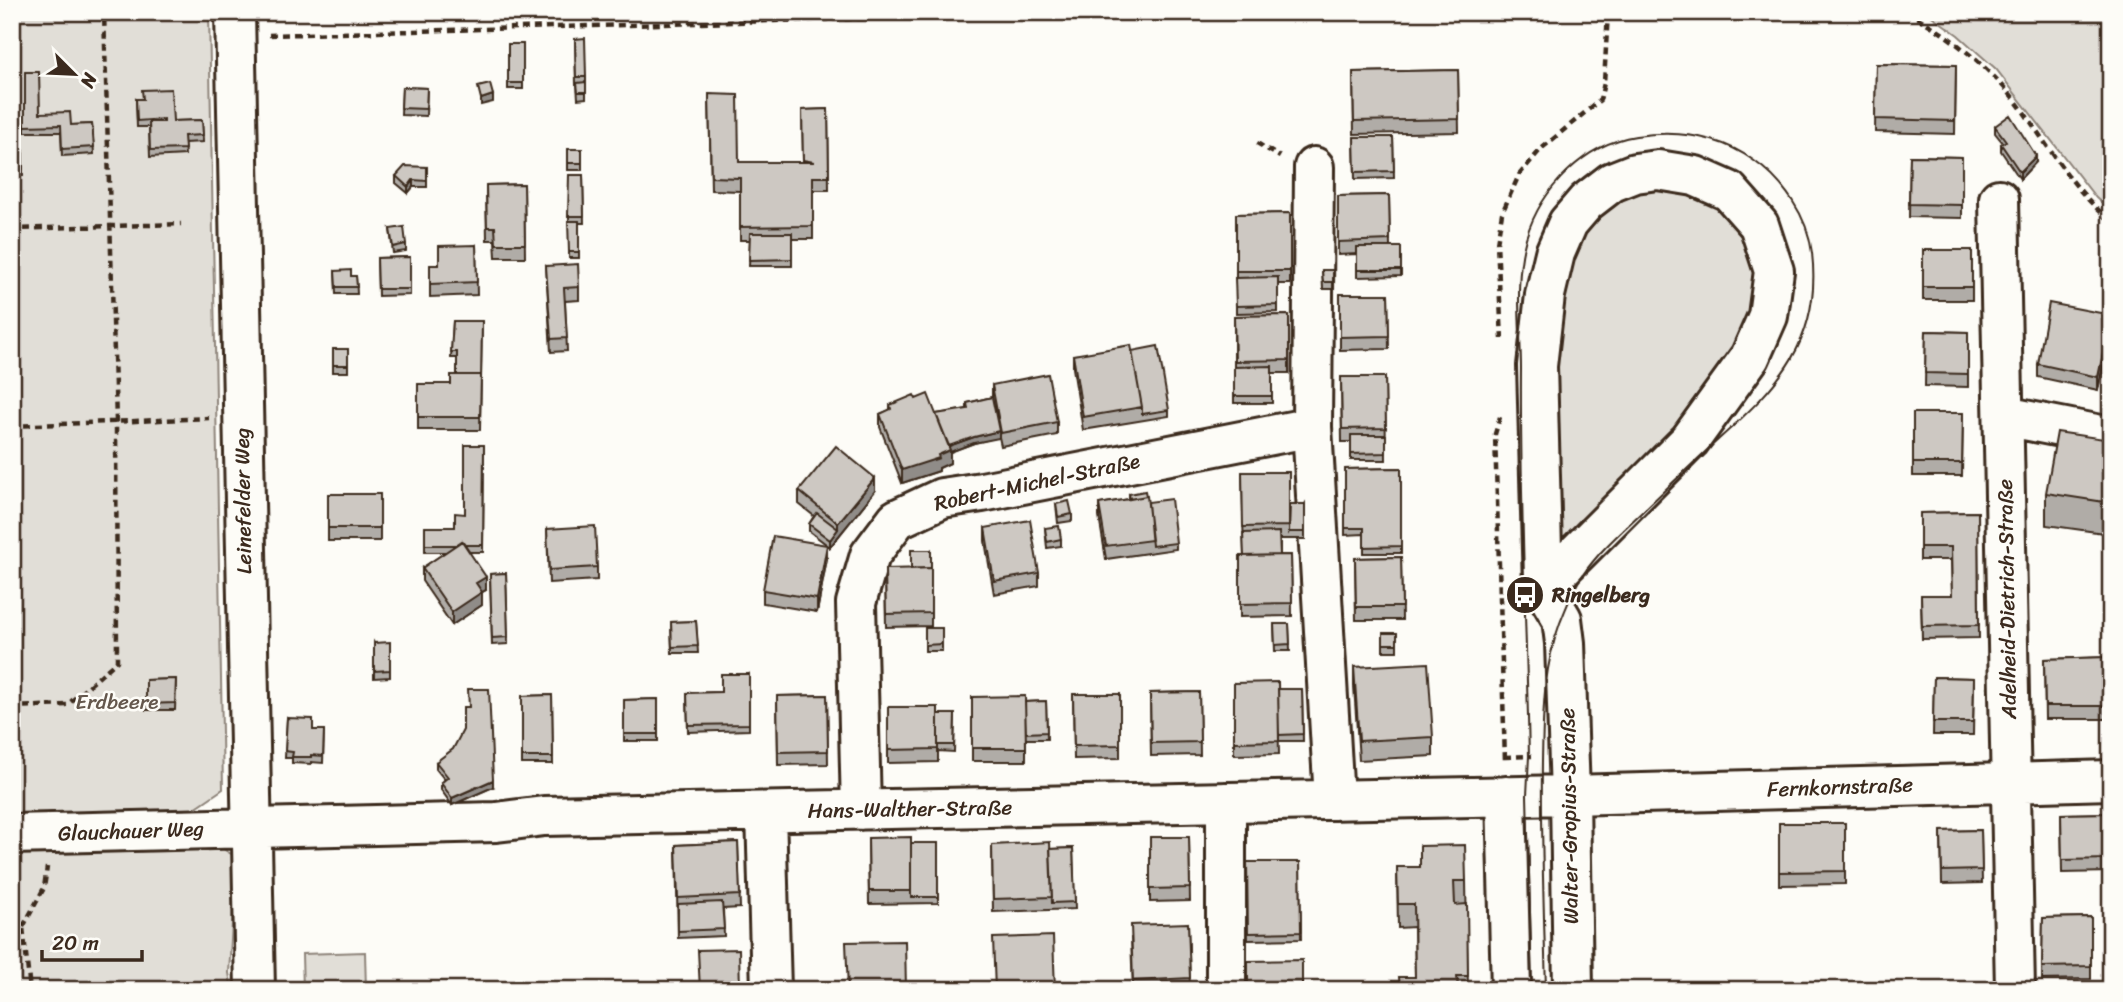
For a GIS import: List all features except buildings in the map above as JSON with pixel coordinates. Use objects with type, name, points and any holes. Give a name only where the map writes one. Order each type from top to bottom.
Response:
[{"type":"street","name":"Leinefelder Weg","points":[[235,24],[255,990]]},
{"type":"street","points":[[1314,167],[1312,427],[1334,800]]},
{"type":"street","points":[[1658,170],[1695,176],[1729,191],[1759,225],[1774,271],[1768,316],[1750,357],[1690,440],[1544,587],[1537,366],[1545,295],[1555,253],[1568,223],[1586,202],[1612,183],[1635,173],[1658,170]]},
{"type":"street","name":"Adelheid-Dietrich-Straße","points":[[1999,199],[2015,990]]},
{"type":"street","points":[[2004,416],[2111,437]]},
{"type":"street","name":"Robert-Michel-Straße","points":[[861,810],[856,603],[870,555],[897,519],[942,498],[1312,427]]},
{"type":"street","name":"Walter-Gropius-Straße","points":[[1544,587],[1562,620],[1564,643],[1573,990]]},
{"type":"street","name":"Fernkornstraße","points":[[1570,794],[2111,780]]},
{"type":"street","name":"Hans-Walther-Straße","points":[[250,828],[496,822],[544,816],[1570,794]]},
{"type":"street","points":[[1506,796],[1511,990]]},
{"type":"street","points":[[1226,802],[1226,990]]},
{"type":"street","points":[[766,811],[771,990]]},
{"type":"street","name":"Glauchauer Weg","points":[[12,834],[250,828]]},
{"type":"path","points":[[12,707],[67,705],[117,661],[116,422],[104,12]]},
{"type":"path","points":[[768,12],[769,21]]},
{"type":"path","points":[[235,24],[769,21],[1094,12]]},
{"type":"path","points":[[1906,12],[1922,19],[1976,60],[2019,104],[2066,173],[2100,213],[2111,221]]},
{"type":"path","points":[[12,229],[181,224]]},
{"type":"path","points":[[1501,415],[1495,434],[1505,757]]},
{"type":"path","points":[[12,426],[242,417]]},
{"type":"path","points":[[23,927],[44,888],[54,833]]},
{"type":"path","points":[[12,908],[23,927],[30,990]]},
{"type":"green space","name":"Erdbeere","points":[[12,12],[209,12],[223,789],[192,810],[12,815]]},
{"type":"green space","points":[[2111,12],[2111,211],[2096,198],[1996,69],[1958,35],[1929,14]]},
{"type":"green space","points":[[1641,186],[1671,186],[1728,211],[1750,236],[1761,272],[1758,310],[1688,418],[1557,547],[1550,364],[1574,244],[1598,211]]},
{"type":"green space","points":[[210,841],[236,857],[229,973],[232,990],[12,990],[12,848]]},
{"type":"green space","points":[[365,952],[366,990],[303,990],[302,954]]},
{"type":"tram line","points":[[1532,990],[1519,304],[1522,254],[1533,220],[1542,203],[1554,186],[1582,159],[1599,148],[1636,136],[1697,136],[1726,145],[1753,160],[1774,178],[1792,200],[1810,239],[1813,284],[1810,311],[1803,336],[1777,379],[1741,419],[1603,550],[1579,581],[1560,623],[1547,674],[1543,726],[1546,990]]},
{"type":"place","name":"Ringelberg","points":[[1525,595]]}]
